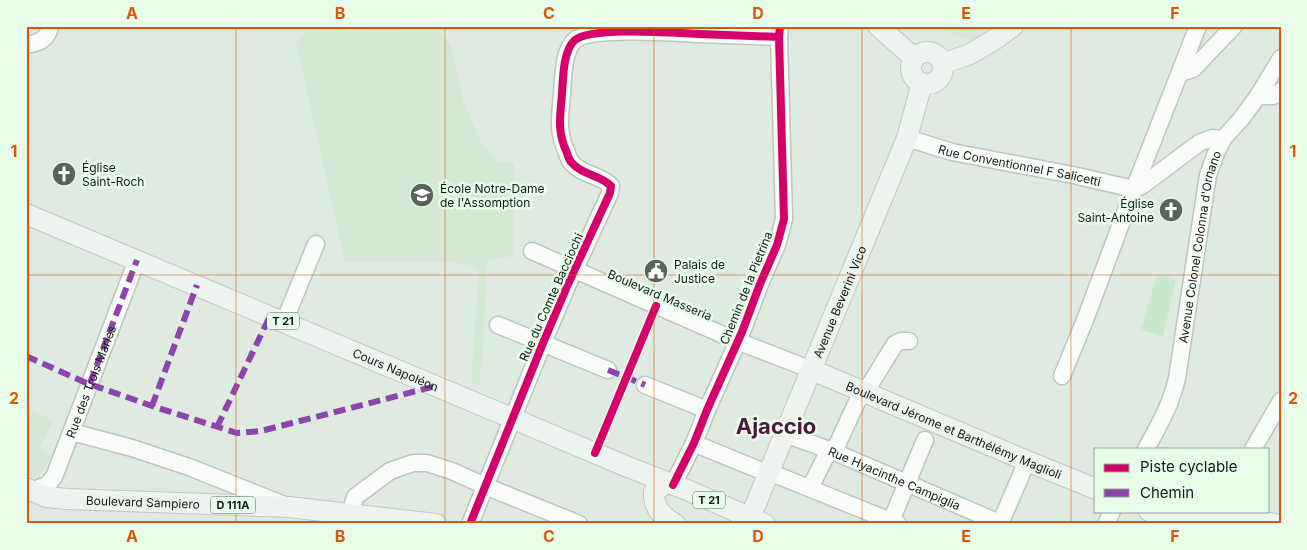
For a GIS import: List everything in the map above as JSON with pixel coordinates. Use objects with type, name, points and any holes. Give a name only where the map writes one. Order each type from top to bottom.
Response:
[{"type":"main road","points":[[878,26],[914,58]]},
{"type":"main road","points":[[942,64],[970,54],[1013,26]]},
{"type":"main road","points":[[923,52],[933,53],[942,64],[941,75],[933,83],[922,83],[915,78],[911,70],[914,58],[923,52]]},
{"type":"main road","name":"Avenue Beverini Vico","points":[[758,521],[769,474],[907,138],[922,83]]},
{"type":"main road","name":"Cours Napoléon","points":[[26,214],[758,521]]},
{"type":"main road","name":"Boulevard Jérome et Barthélémy Maglioli","points":[[812,370],[1094,488]]},
{"type":"main road","points":[[670,484],[654,492],[654,498],[658,510],[667,520],[675,524]]},
{"type":"main road","name":"Boulevard Sampiero","points":[[28,494],[48,506],[436,524]]},
{"type":"main road","name":"Boulevard Sampiero","points":[[28,494],[68,499],[289,507],[349,521]]},
{"type":"main road","points":[[1152,512],[1163,516],[1182,518],[1244,517],[1275,524]]},
{"type":"street","points":[[26,45],[37,43],[46,37],[50,26]]},
{"type":"street","points":[[1062,376],[1198,26]]},
{"type":"street","points":[[1180,73],[1193,68],[1234,26]]},
{"type":"street","name":"Rue du Comte Bacciochi","points":[[470,524],[543,343],[610,193],[611,186],[607,182],[580,170],[572,163],[563,145],[559,126],[564,73],[568,50],[574,40],[594,33],[635,31],[780,32]]},
{"type":"street","name":"Chemin de la Pietrina","points":[[670,484],[694,443],[742,332],[777,245],[784,219],[780,32]]},
{"type":"street","name":"Avenue Colonel Colonna d'Ornano","points":[[1147,448],[1173,396],[1208,175],[1223,139],[1258,96],[1281,58]]},
{"type":"street","points":[[1258,96],[1273,96],[1281,91]]},
{"type":"street","name":"Rue Conventionnel F Salicetti","points":[[907,138],[952,152],[1073,174],[1134,188]]},
{"type":"street","points":[[1134,188],[1149,181],[1199,143],[1212,138],[1223,139]]},
{"type":"street","points":[[284,322],[316,244]]},
{"type":"street","name":"Boulevard Masseria","points":[[532,251],[738,341],[812,370]]},
{"type":"street","name":"Rue des Trois Maries","points":[[28,494],[47,486],[54,477],[137,260]]},
{"type":"street","points":[[498,325],[608,370]]},
{"type":"street","points":[[810,488],[822,462],[837,445],[862,391],[871,383],[895,344],[901,341],[909,341]]},
{"type":"street","points":[[645,385],[707,410]]},
{"type":"street","points":[[1254,448],[1281,401]]},
{"type":"street","points":[[72,432],[132,448],[189,467],[289,507]]},
{"type":"street","name":"Rue Hyacinthe Campiglia","points":[[785,434],[832,451],[1001,524]]},
{"type":"street","points":[[703,447],[894,522],[925,440]]},
{"type":"street","points":[[1001,524],[1027,461]]},
{"type":"street","points":[[349,521],[355,497],[390,471],[412,463],[427,464],[452,471],[579,524]]},
{"type":"street","points":[[1106,524],[1112,512]]},
{"type":"shaded area","points":[[943,26],[994,26],[974,42],[945,31]]},
{"type":"shaded area","name":"École Notre-Dame de l'Assomption","points":[[440,31],[451,45],[462,97],[481,143],[498,162],[514,163],[513,256],[487,260],[483,354],[479,385],[471,382],[479,270],[460,263],[345,262],[296,42],[307,32]]},
{"type":"shaded area","points":[[1157,274],[1176,279],[1163,336],[1141,330]]},
{"type":"shaded area","points":[[26,408],[53,420],[39,449],[52,455],[38,480],[26,473]]},
{"type":"marked path","points":[[90,383],[137,260]]},
{"type":"marked path","points":[[152,406],[197,285]]},
{"type":"marked path","points":[[217,427],[270,316]]},
{"type":"marked path","points":[[26,356],[84,382],[237,433],[261,431],[436,386]]},
{"type":"marked path","points":[[608,370],[645,385]]},
{"type":"cycle path","points":[[673,485],[694,443],[742,332],[777,245],[784,219],[780,26]]},
{"type":"cycle path","points":[[470,524],[543,343],[610,193],[611,186],[607,182],[581,170],[571,162],[560,131],[563,73],[571,45],[575,40],[584,36],[615,32],[779,37]]},
{"type":"cycle path","points":[[595,453],[656,306]]},
{"type":"place","name":"Église Saint-Roch","points":[[64,174]]},
{"type":"place","name":"École Notre-Dame de l'Assomption","points":[[422,195]]},
{"type":"place","name":"Église Saint-Antoine","points":[[1171,210]]},
{"type":"place","name":"Palais de Justice","points":[[656,271]]},
{"type":"district","name":"Ajaccio","points":[[776,426]]}]
